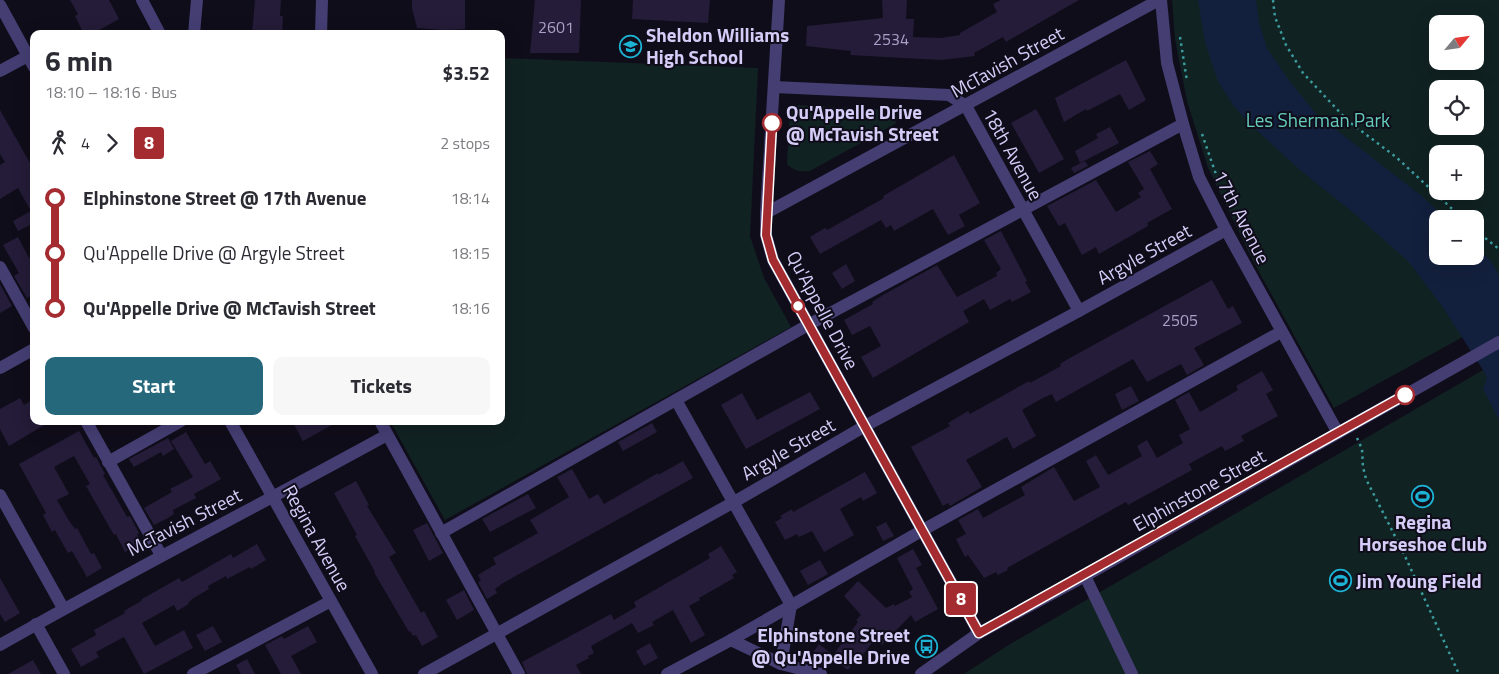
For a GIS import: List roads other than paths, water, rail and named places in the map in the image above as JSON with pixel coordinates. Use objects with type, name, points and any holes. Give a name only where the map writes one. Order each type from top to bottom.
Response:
[{"type":"street","points":[[142,0],[158,30]]},
{"type":"street","points":[[194,30],[197,0]]},
{"type":"street","points":[[321,30],[322,0]]},
{"type":"street","name":"Qu'Appelle Drive","points":[[780,0],[766,213],[766,235],[773,260],[979,633]]},
{"type":"street","name":"McTavish Street","points":[[766,213],[1160,0]]},
{"type":"street","name":"17th Avenue","points":[[1160,0],[1168,63],[1183,124],[1200,177],[1226,230],[1338,433]]},
{"type":"street","points":[[0,5],[30,59]]},
{"type":"street","points":[[0,71],[30,61]]},
{"type":"street","name":"18th Avenue","points":[[774,87],[949,95],[966,106],[1079,311]]},
{"type":"street","points":[[441,532],[808,325],[1183,124]]},
{"type":"street","name":"Argyle Street","points":[[424,674],[734,502],[865,426],[1226,230]]},
{"type":"street","points":[[0,267],[30,321]]},
{"type":"street","points":[[667,674],[1281,332]]},
{"type":"street","name":"Elphinstone Street","points":[[921,674],[979,633],[1084,576],[1499,342]]},
{"type":"street","points":[[0,368],[30,352]]},
{"type":"street","points":[[676,400],[791,605],[781,664]]},
{"type":"street","points":[[88,425],[161,555]]},
{"type":"street","points":[[108,462],[174,425]]},
{"type":"street","name":"Regina Avenue","points":[[232,425],[372,674]]},
{"type":"street","points":[[382,425],[519,674]]},
{"type":"street","name":"McTavish Street","points":[[0,645],[63,608],[273,498],[387,435]]},
{"type":"street","points":[[0,495],[63,608]]},
{"type":"street","points":[[1084,576],[1132,674]]},
{"type":"street","points":[[193,674],[331,601]]},
{"type":"street","points":[[36,624],[64,674]]},
{"type":"street","points":[[731,640],[781,664],[821,674]]},
{"type":"water","points":[[1198,0],[1256,0],[1259,23],[1267,48],[1290,82],[1317,115],[1423,197],[1437,210],[1429,210],[1429,265],[1484,265],[1484,254],[1491,261],[1499,275],[1499,420],[1483,389],[1487,378],[1483,370],[1442,306],[1409,262],[1355,214],[1300,170],[1248,122],[1233,105],[1218,81],[1205,42]]},
{"type":"place","name":"Sheldon Williams High School","points":[[630,46]]},
{"type":"place","name":"Qu'Appelle Drive @ McTavish Street","points":[[772,123]]},
{"type":"place","name":"Regina Horseshoe Club","points":[[1423,496]]},
{"type":"place","name":"Jim Young Field","points":[[1340,581]]},
{"type":"place","name":"Elphinstone Street @ Qu'Appelle Drive","points":[[926,646]]},
{"type":"park label","name":"Les Sherman Park","points":[[1318,120]]}]
